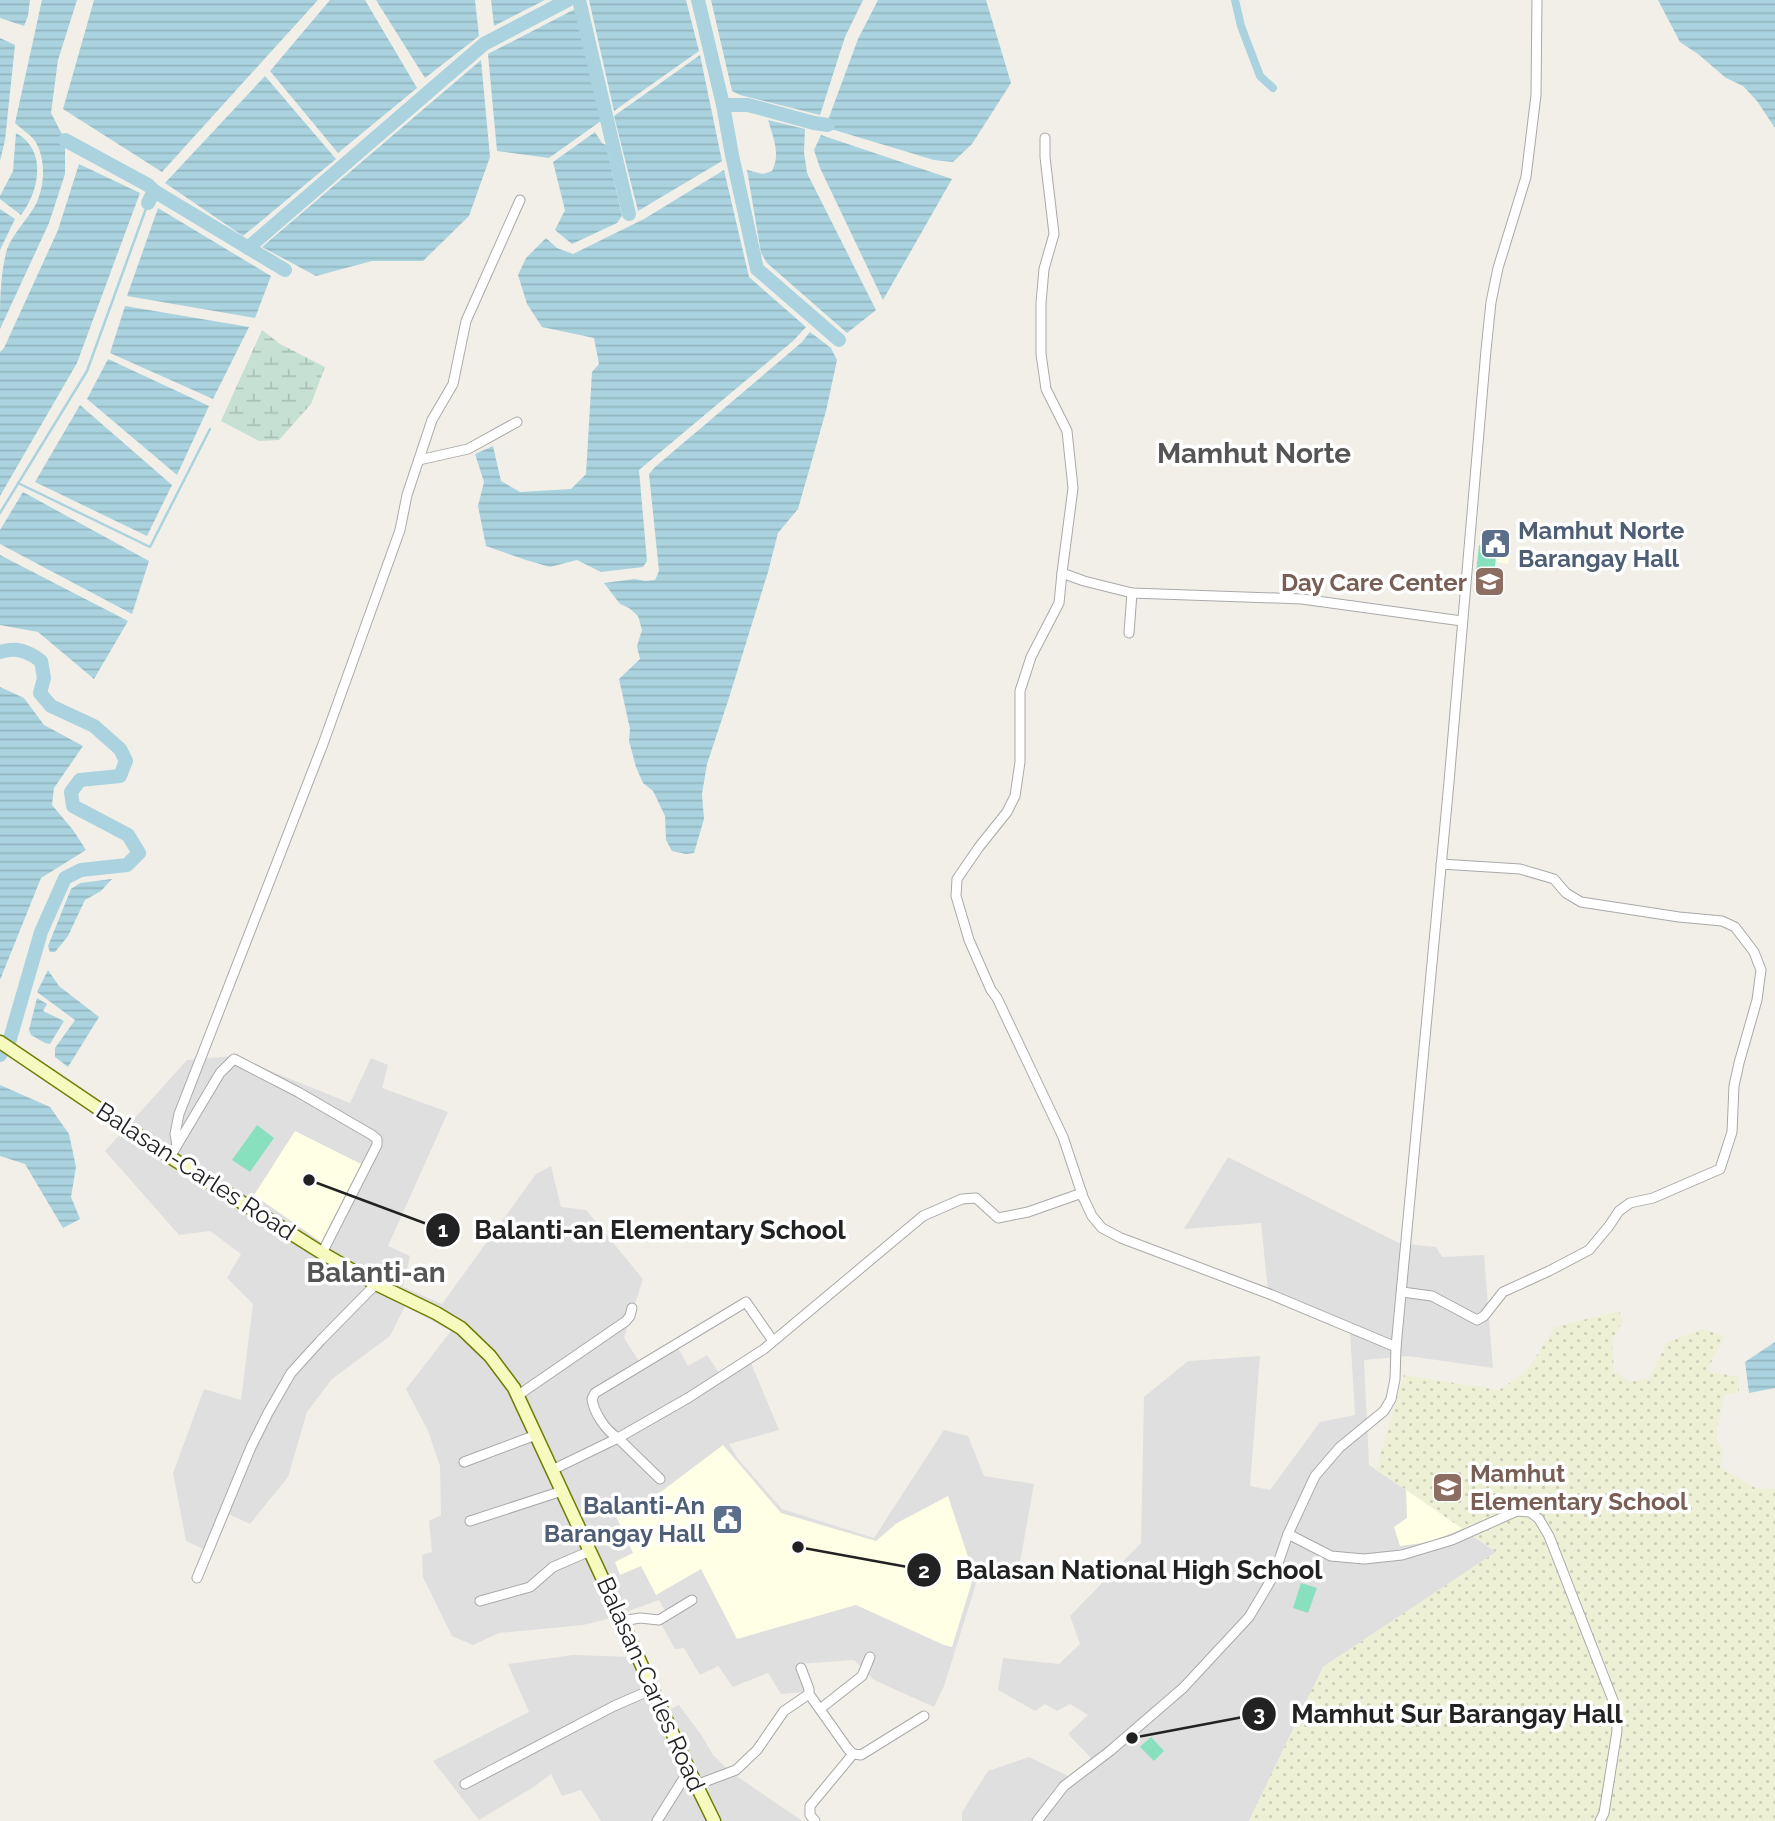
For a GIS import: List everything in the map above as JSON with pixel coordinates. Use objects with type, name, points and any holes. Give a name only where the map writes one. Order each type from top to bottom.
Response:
[{"type":"main road","name":"Balasan-Carles Road","points":[[0,1042],[170,1157],[322,1253],[461,1328],[490,1356],[514,1388],[714,1821]]},
{"type":"street","points":[[1037,1821],[1064,1786],[1110,1751],[1183,1688],[1249,1617],[1274,1575],[1288,1534],[1315,1476],[1340,1447],[1384,1411],[1391,1399],[1395,1379],[1491,302],[1498,268],[1526,177],[1536,95],[1536,0]]},
{"type":"street","points":[[1045,138],[1054,234],[1044,269],[1041,354],[1046,389],[1067,431],[1073,488],[1059,603],[1031,656],[1020,691],[1020,762],[1015,796],[957,879],[956,895],[969,940],[990,990],[997,998],[1063,1137],[1092,1216],[1102,1228],[1121,1238],[1272,1295],[1396,1347]]},
{"type":"street","points":[[177,1144],[175,1134],[178,1114],[323,744],[400,530],[407,495],[432,420],[453,384],[466,321],[520,200]]},
{"type":"street","points":[[419,460],[468,449],[517,422]]},
{"type":"street","points":[[1062,573],[1132,593],[1302,599],[1462,621]]},
{"type":"street","points":[[1129,633],[1132,593]]},
{"type":"street","points":[[1402,1292],[1432,1296],[1477,1320],[1484,1316],[1503,1292],[1589,1250],[1619,1211],[1629,1203],[1653,1198],[1720,1169],[1732,1132],[1734,1086],[1757,1000],[1760,970],[1754,952],[1735,927],[1722,921],[1581,902],[1566,893],[1554,879],[1520,869],[1441,864]]},
{"type":"street","points":[[170,1157],[220,1073],[234,1059],[299,1092],[377,1139],[377,1145],[322,1253]]},
{"type":"street","points":[[552,1470],[618,1438],[688,1398],[764,1349],[923,1216],[962,1199],[976,1198],[998,1218],[1028,1212],[1082,1193]]},
{"type":"street","points":[[197,1578],[251,1447],[291,1373],[376,1284]]},
{"type":"street","points":[[660,1479],[610,1433],[593,1405],[595,1393],[746,1302],[773,1341]]},
{"type":"street","points":[[517,1396],[626,1321],[632,1308]]},
{"type":"street","points":[[464,1462],[536,1435]]},
{"type":"street","points":[[470,1521],[562,1491]]},
{"type":"street","points":[[1288,1534],[1331,1556],[1364,1559],[1402,1555],[1452,1540],[1517,1511],[1530,1512],[1539,1519],[1549,1536],[1616,1708],[1617,1731],[1601,1821]]},
{"type":"street","points":[[480,1601],[530,1587],[553,1567],[590,1551]]},
{"type":"street","points":[[622,1621],[640,1618],[660,1620],[692,1600]]},
{"type":"street","points":[[820,1709],[862,1676],[870,1657]]},
{"type":"street","points":[[801,1668],[809,1694],[853,1754],[861,1755],[924,1716]]},
{"type":"street","points":[[465,1784],[614,1706],[653,1689]]},
{"type":"street","points":[[696,1785],[736,1770],[757,1750],[785,1711],[809,1694]]},
{"type":"street","points":[[815,1821],[810,1815],[810,1806],[853,1754]]},
{"type":"street","points":[[657,1821],[689,1770]]},
{"type":"shaded area","points":[[1500,546],[1511,548],[1508,564],[1497,562]]},
{"type":"shaded area","points":[[233,1056],[350,1103],[371,1058],[388,1065],[382,1088],[448,1112],[388,1246],[410,1256],[403,1287],[442,1304],[536,1174],[551,1166],[561,1207],[586,1210],[643,1279],[624,1338],[642,1366],[677,1346],[688,1366],[707,1355],[724,1380],[751,1363],[779,1430],[729,1444],[738,1459],[782,1509],[874,1538],[944,1430],[968,1436],[984,1476],[1034,1484],[1019,1568],[980,1571],[944,1686],[934,1707],[874,1680],[854,1660],[797,1664],[806,1692],[781,1694],[768,1673],[733,1687],[718,1666],[700,1675],[684,1648],[675,1649],[660,1622],[668,1616],[659,1600],[583,1625],[499,1633],[473,1645],[452,1636],[423,1577],[422,1555],[432,1552],[429,1521],[441,1515],[440,1466],[428,1431],[406,1389],[451,1331],[405,1306],[390,1336],[332,1379],[307,1412],[288,1477],[250,1524],[222,1511],[203,1549],[186,1541],[173,1473],[204,1389],[241,1400],[253,1304],[227,1278],[241,1254],[210,1231],[179,1235],[105,1151],[187,1060]]},
{"type":"shaded area","points":[[295,1131],[361,1164],[321,1242],[254,1195]]},
{"type":"shaded area","points":[[1228,1157],[1399,1243],[1436,1247],[1442,1257],[1484,1255],[1493,1368],[1408,1356],[1364,1360],[1369,1465],[1496,1552],[1323,1667],[1249,1821],[962,1821],[962,1812],[988,1771],[1029,1757],[1068,1776],[1091,1758],[1068,1734],[1088,1715],[1070,1704],[1057,1711],[1045,1704],[1035,1711],[998,1690],[1003,1658],[1059,1664],[1080,1644],[1070,1616],[1141,1543],[1144,1397],[1188,1361],[1260,1356],[1250,1486],[1270,1490],[1320,1422],[1355,1415],[1350,1332],[1268,1291],[1261,1223],[1184,1229]]},
{"type":"shaded area","points":[[1619,1311],[1623,1321],[1612,1339],[1614,1371],[1629,1382],[1650,1378],[1666,1343],[1703,1329],[1724,1336],[1707,1371],[1739,1377],[1739,1393],[1725,1394],[1717,1426],[1717,1440],[1723,1450],[1720,1467],[1757,1489],[1775,1489],[1775,1821],[1249,1821],[1323,1667],[1496,1552],[1376,1469],[1404,1375],[1499,1390],[1526,1372],[1555,1327]]},
{"type":"shaded area","points":[[723,1445],[781,1513],[876,1541],[897,1523],[948,1496],[974,1575],[952,1647],[856,1605],[737,1639],[701,1569],[656,1595],[641,1566],[620,1575],[615,1562],[633,1553],[616,1516],[650,1500]]},
{"type":"shaded area","name":"Mamhut Elementary School","points":[[1405,1458],[1491,1517],[1430,1542],[1400,1546],[1394,1527],[1407,1518]]},
{"type":"shaded area","points":[[573,1655],[629,1657],[660,1714],[679,1705],[713,1755],[732,1773],[801,1821],[601,1821],[581,1790],[562,1796],[551,1774],[479,1820],[433,1761],[529,1712],[508,1664]]},
{"type":"green space","points":[[262,330],[280,344],[325,367],[311,404],[279,440],[259,441],[221,421]]},
{"type":"green space","points":[[1479,545],[1497,547],[1494,575],[1476,572]]},
{"type":"green space","points":[[257,1125],[274,1138],[250,1172],[232,1160]]},
{"type":"green space","points":[[1301,1583],[1317,1588],[1308,1613],[1293,1608]]},
{"type":"green space","points":[[1151,1737],[1164,1751],[1154,1761],[1140,1747]]},
{"type":"water","points":[[0,0],[30,0],[24,26],[0,18]]},
{"type":"water","points":[[42,0],[77,0],[58,60],[51,113],[65,140],[65,174],[49,223],[0,329],[0,299],[7,249],[36,204],[43,180],[39,148],[33,138],[15,123]]},
{"type":"water","points":[[94,0],[318,0],[162,172],[63,109]]},
{"type":"water","points":[[330,0],[365,0],[417,88],[338,153],[270,71]]},
{"type":"water","points":[[376,0],[475,0],[479,36],[425,78]]},
{"type":"water","points":[[491,0],[545,0],[494,26]]},
{"type":"water","points":[[589,0],[686,0],[699,51],[614,111]]},
{"type":"water","points":[[711,0],[863,0],[845,37],[820,115],[732,91]]},
{"type":"water","points":[[878,0],[986,0],[1011,83],[972,144],[953,162],[934,160],[831,129],[828,125],[858,39]]},
{"type":"water","points":[[1658,0],[1775,0],[1775,128],[1743,86],[1726,78],[1680,42]]},
{"type":"water","points":[[575,9],[601,121],[549,158],[497,151],[488,54]]},
{"type":"water","points":[[0,38],[15,45],[5,140],[0,161]]},
{"type":"water","points":[[700,55],[722,161],[638,211],[614,116]]},
{"type":"water","points":[[481,60],[490,157],[469,216],[423,261],[372,261],[316,276],[262,247]]},
{"type":"water","points":[[265,76],[336,159],[243,236],[165,183]]},
{"type":"water","points":[[768,120],[805,129],[807,173],[876,310],[847,333],[767,263],[761,253],[747,170],[763,174],[772,171],[775,165],[774,139]]},
{"type":"water","points":[[595,132],[606,145],[622,216],[617,223],[572,244],[555,230],[565,210],[553,162]]},
{"type":"water","points":[[16,133],[26,140],[33,150],[37,172],[32,195],[21,215],[0,199],[13,171]]},
{"type":"water","points":[[821,135],[952,179],[883,300],[820,168],[814,150]]},
{"type":"water","points":[[79,164],[140,193],[77,363],[0,496],[0,352],[58,230]]},
{"type":"water","points":[[724,170],[749,277],[806,327],[793,341],[639,470],[647,561],[643,567],[601,572],[577,560],[550,567],[486,546],[478,506],[484,482],[475,454],[493,446],[501,481],[520,492],[571,489],[586,474],[592,372],[599,364],[594,338],[542,327],[527,304],[518,275],[526,258],[546,238],[557,248],[573,254],[644,219]]},
{"type":"water","points":[[158,208],[271,276],[255,318],[127,296]]},
{"type":"water","points":[[0,209],[15,219],[0,250]]},
{"type":"water","points":[[125,306],[249,327],[213,399],[110,353]]},
{"type":"water","points":[[810,332],[831,348],[837,360],[826,411],[798,509],[778,533],[707,764],[702,794],[704,819],[694,853],[672,851],[666,840],[665,816],[653,791],[643,783],[636,767],[619,679],[640,659],[637,646],[642,630],[638,616],[620,604],[604,583],[635,579],[655,580],[659,571],[649,474],[801,343]]},
{"type":"water","points":[[108,359],[209,406],[177,475],[87,399]]},
{"type":"water","points":[[80,405],[172,485],[147,536],[35,482]]},
{"type":"water","points":[[23,492],[149,561],[132,614],[0,544],[0,530]]},
{"type":"water","points":[[0,555],[128,621],[94,679],[38,632],[0,625]]},
{"type":"water","points":[[0,687],[24,698],[44,725],[83,746],[54,788],[52,805],[86,850],[41,878],[0,980]]},
{"type":"water","points":[[112,879],[101,891],[85,900],[68,936],[55,952],[50,952],[48,946],[71,889],[80,883]]},
{"type":"water","points":[[48,970],[59,986],[99,1017],[68,1067],[55,1057],[55,1048],[75,1020],[37,992]]},
{"type":"water","points":[[37,998],[47,1004],[43,1011],[64,1021],[50,1044],[31,1035],[29,1030]]},
{"type":"water","points":[[0,1085],[50,1107],[69,1134],[76,1167],[71,1197],[80,1219],[63,1228],[25,1164],[0,1156]]},
{"type":"water","points":[[1775,1342],[1775,1388],[1749,1393],[1745,1362]]},
{"type":"waterway","points":[[248,248],[484,44],[568,0]]},
{"type":"waterway","points":[[579,0],[629,214]]},
{"type":"waterway","points":[[698,0],[757,269],[839,340]]},
{"type":"waterway","points":[[1235,0],[1241,26],[1260,76],[1273,88]]},
{"type":"waterway","points":[[723,105],[748,105],[828,125]]},
{"type":"waterway","points":[[65,140],[148,185],[154,191],[148,203]]},
{"type":"waterway","points":[[154,191],[285,270]]},
{"type":"waterway","points":[[0,513],[87,371],[148,203]]},
{"type":"waterway","points":[[18,483],[150,547],[210,429]]},
{"type":"waterway","points":[[0,652],[22,651],[41,661],[44,678],[40,693],[51,706],[94,726],[120,749],[126,761],[120,776],[80,780],[71,792],[73,806],[128,835],[139,853],[127,865],[81,870],[65,878],[41,932],[10,1039],[0,1055]]},
{"type":"place","name":"Mamhut Norte Barangay Hall","points":[[1495,544]]},
{"type":"place","name":"Day Care Center","points":[[1490,582]]},
{"type":"place","name":"Balanti-an Elementary School","points":[[309,1180]]},
{"type":"place","name":"Mamhut Elementary School","points":[[1447,1487]]},
{"type":"place","name":"Balanti-An Barangay Hall","points":[[728,1519]]},
{"type":"place","name":"Balasan National High School","points":[[798,1547]]},
{"type":"place","name":"Mamhut Sur Barangay Hall","points":[[1132,1738]]},
{"type":"district","name":"Mamhut Norte","points":[[1254,453]]},
{"type":"district","name":"Balanti-an","points":[[376,1272]]}]
